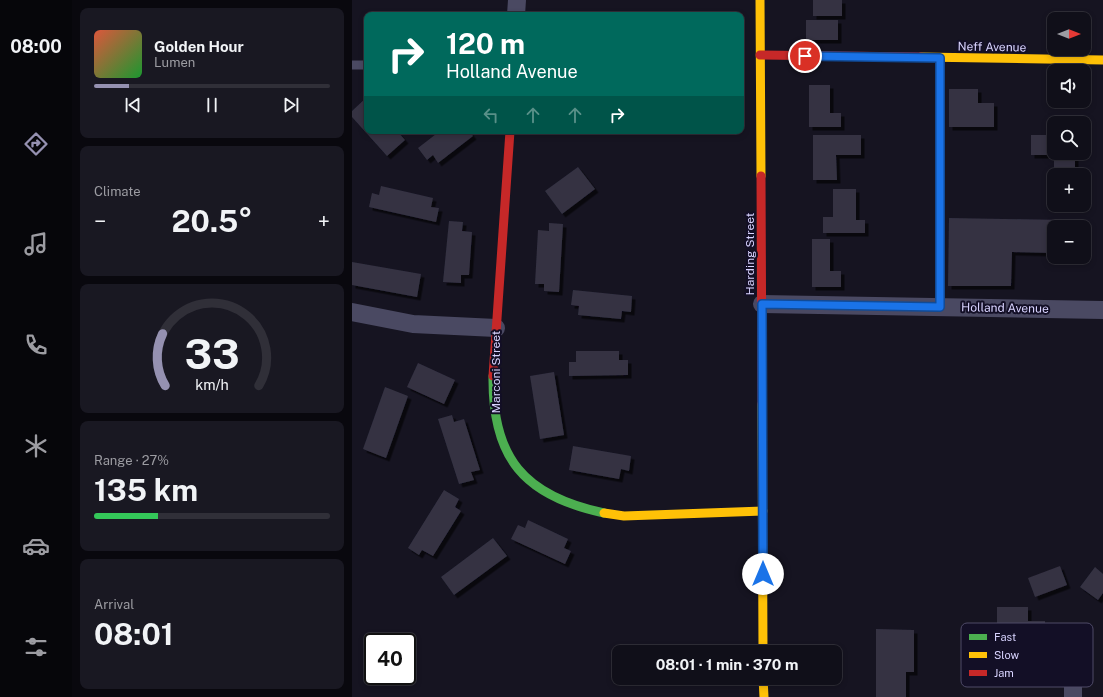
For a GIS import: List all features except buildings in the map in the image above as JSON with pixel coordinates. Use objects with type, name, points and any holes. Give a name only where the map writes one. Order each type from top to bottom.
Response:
[{"type":"street","points":[[516,12],[517,0]]},
{"type":"street","name":"Harding Street","points":[[760,0],[763,645]]},
{"type":"street","name":"Neff Avenue","points":[[760,55],[1103,60]]},
{"type":"street","name":"Marconi Street","points":[[510,134],[496,328],[494,409],[499,437],[517,468],[527,479],[543,491],[577,506],[624,516],[763,511]]},
{"type":"street","name":"Holland Avenue","points":[[762,304],[1103,310]]},
{"type":"street","points":[[352,312],[413,324],[496,328]]},
{"type":"street","points":[[764,685],[764,697]]},
{"type":"lane","points":[[940,58],[940,307]]},
{"type":"lane","points":[[352,65],[364,65]]},
{"type":"traffic: fast","points":[[493,376],[494,405],[499,430],[507,451],[518,469],[533,484],[553,496],[576,506],[604,513]]},
{"type":"traffic: slow","points":[[760,0],[761,176]]},
{"type":"traffic: slow","points":[[921,57],[1103,60]]},
{"type":"traffic: slow","points":[[762,404],[763,645]]},
{"type":"traffic: slow","points":[[604,513],[624,516],[763,511]]},
{"type":"traffic: slow","points":[[763,685],[764,697]]},
{"type":"traffic: jam","points":[[760,55],[921,57]]},
{"type":"traffic: jam","points":[[493,376],[510,134]]},
{"type":"traffic: jam","points":[[761,176],[762,404]]},
{"type":"route","points":[[763,574],[762,304],[940,307],[940,58],[805,56]]}]
